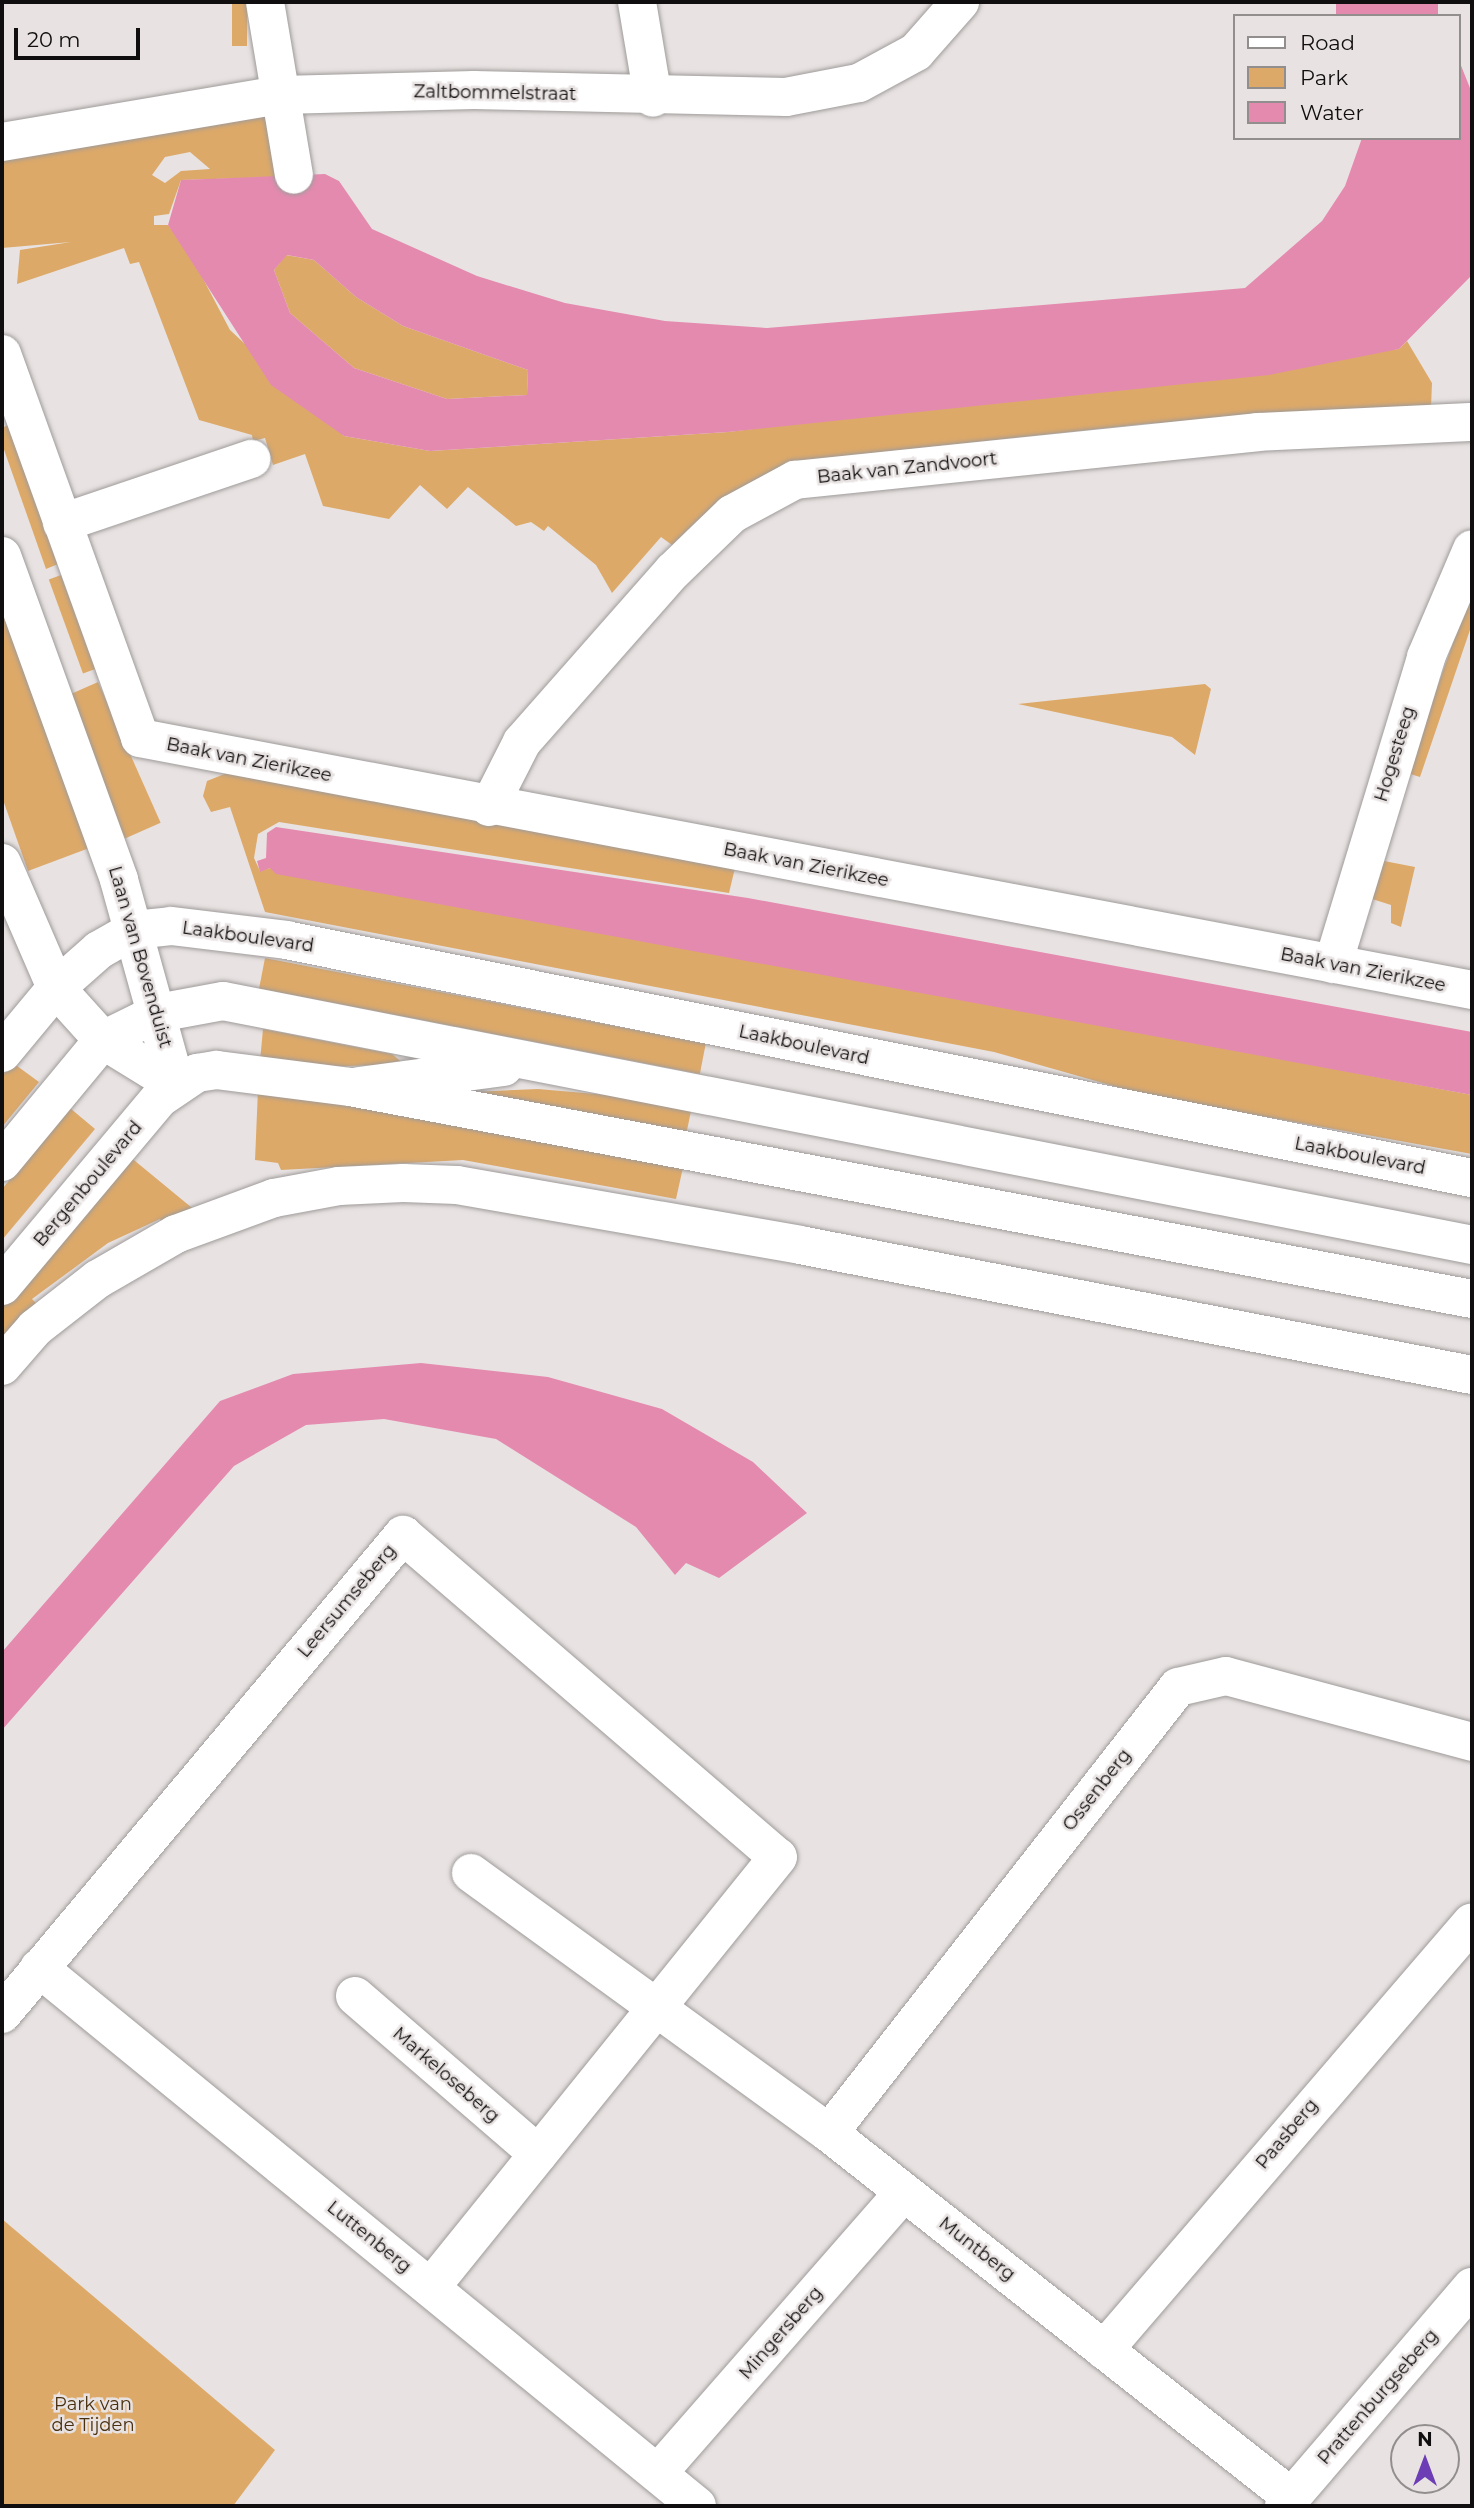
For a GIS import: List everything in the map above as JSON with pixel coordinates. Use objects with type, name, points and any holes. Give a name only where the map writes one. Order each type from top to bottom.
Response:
[{"type":"street","points":[[265,2],[294,175]]},
{"type":"street","points":[[636,2],[653,98]]},
{"type":"street","name":"Zaltbommelstraat","points":[[2,142],[281,95],[474,90],[653,98],[786,97],[859,83],[916,52],[960,2]]},
{"type":"street","points":[[2,354],[62,523],[251,459]]},
{"type":"street","name":"Baak van Zandvoort","points":[[489,807],[522,742],[673,571],[732,514],[795,480],[1258,432],[1472,422]]},
{"type":"street","name":"Baak van Zierikzee","points":[[62,523],[140,738],[489,807],[1472,990]]},
{"type":"street","name":"Hogesteeg","points":[[1333,964],[1426,657],[1472,549]]},
{"type":"street","name":"Laan van Bovenduist","points":[[2,556],[134,930],[167,1010],[176,1085]]},
{"type":"street","name":"Laan van Bovenduist","points":[[2,863],[56,988],[103,1040],[176,1085]]},
{"type":"street","name":"Laakboulevard","points":[[134,930],[171,926],[286,940],[1472,1178]]},
{"type":"street","points":[[2,1053],[56,988],[134,930]]},
{"type":"street","points":[[2,1162],[103,1040],[167,1010],[233,1002],[1472,1245]]},
{"type":"street","points":[[350,1087],[538,1063]]},
{"type":"street","points":[[176,1085],[217,1070],[350,1087],[1472,1299]]},
{"type":"street","name":"Bergenboulevard","points":[[2,1286],[176,1085]]},
{"type":"street","points":[[2,1366],[35,1328],[98,1279],[176,1234],[257,1203],[339,1186],[457,1185],[1472,1375]]},
{"type":"street","name":"Leersumseberg","points":[[2,2014],[402,1535],[778,1857],[658,2007]]},
{"type":"street","name":"Ossenberg","points":[[829,2133],[1178,1687],[1226,1676],[1472,1742]]},
{"type":"street","points":[[431,2287],[658,2007],[471,1873]]},
{"type":"street","name":"Paasberg","points":[[1104,2350],[1472,1922]]},
{"type":"street","name":"Luttenberg","points":[[39,1968],[698,2506]]},
{"type":"street","name":"Markeloseberg","points":[[355,1996],[538,2154]]},
{"type":"street","name":"Muntberg","points":[[658,2007],[829,2133],[1104,2350],[1288,2502]]},
{"type":"street","name":"Mingersberg","points":[[658,2473],[904,2192]]},
{"type":"street","name":"Prattenburgseberg","points":[[1288,2502],[1472,2287]]},
{"type":"green space","points":[[232,2],[247,2],[247,46],[232,46]]},
{"type":"green space","points":[[275,107],[278,177],[181,180],[169,214],[154,216],[154,225],[168,225],[189,252],[230,330],[344,436],[430,451],[728,432],[1399,349],[1407,341],[1432,383],[1431,408],[1144,424],[828,458],[701,517],[672,545],[661,537],[612,593],[596,565],[548,526],[544,531],[531,522],[516,526],[468,487],[447,509],[420,485],[389,519],[323,506],[305,454],[273,465],[265,438],[253,441],[252,435],[199,420],[139,262],[130,264],[124,248],[17,284],[20,250],[71,242],[2,248],[2,151]],"holes":[[[190,152],[210,169],[181,171],[165,183],[152,175],[165,157]]]},
{"type":"green space","points":[[286,255],[314,260],[356,297],[403,326],[528,370],[527,395],[447,399],[354,368],[290,313],[274,270]]},
{"type":"green space","points":[[8,425],[58,564],[46,569],[2,444],[2,428]]},
{"type":"green space","points":[[61,575],[95,669],[83,673],[49,579]]},
{"type":"green space","points":[[1472,589],[1472,624],[1420,777],[1407,773]]},
{"type":"green space","points":[[2,594],[92,847],[28,871],[2,797]]},
{"type":"green space","points":[[98,682],[161,823],[125,839],[62,698]]},
{"type":"green space","points":[[1205,684],[1211,689],[1195,755],[1172,737],[1018,704]]},
{"type":"green space","points":[[227,773],[735,868],[729,893],[279,822],[258,834],[254,858],[260,871],[270,868],[1472,1095],[1472,1154],[1145,1095],[994,1052],[265,912],[230,807],[211,812],[203,796],[207,781]]},
{"type":"green space","points":[[1379,860],[1415,867],[1401,927],[1391,923],[1391,905],[1369,898]]},
{"type":"green space","points":[[265,958],[706,1044],[700,1074],[259,988]]},
{"type":"green space","points":[[263,1029],[392,1054],[404,1064],[296,1068],[260,1061]]},
{"type":"green space","points":[[13,1063],[39,1082],[2,1127],[2,1076]]},
{"type":"green space","points":[[258,1089],[684,1163],[676,1199],[463,1160],[281,1170],[278,1163],[255,1160]]},
{"type":"green space","points":[[538,1089],[619,1096],[691,1111],[685,1140],[472,1092]]},
{"type":"green space","points":[[70,1108],[95,1129],[2,1240],[2,1189]]},
{"type":"green space","points":[[129,1156],[197,1212],[166,1230],[160,1219],[108,1243],[32,1299],[41,1308],[2,1338],[2,1308]]},
{"type":"green space","name":"Park van de Tijden","points":[[2,2219],[275,2450],[233,2506],[2,2506]]},
{"type":"water","points":[[1336,2],[1438,2],[1438,14],[1336,14]]},
{"type":"water","points":[[1460,63],[1472,93],[1472,275],[1399,349],[1269,375],[728,432],[430,451],[344,436],[271,385],[168,225],[181,180],[325,174],[339,181],[372,229],[477,276],[565,303],[665,321],[767,328],[1245,288],[1322,221],[1345,186],[1361,140],[1460,140]],"holes":[[[287,255],[314,260],[356,297],[403,326],[528,370],[527,395],[447,399],[354,368],[290,313],[274,270]]]},
{"type":"water","points":[[276,827],[748,898],[1472,1032],[1472,1095],[276,874],[270,868],[260,872],[257,861],[266,858],[267,833]]},
{"type":"water","points":[[421,1363],[548,1377],[662,1409],[753,1462],[807,1513],[719,1578],[686,1563],[675,1575],[636,1527],[496,1439],[384,1419],[306,1425],[234,1466],[2,1730],[2,1652],[220,1401],[293,1374]]}]
